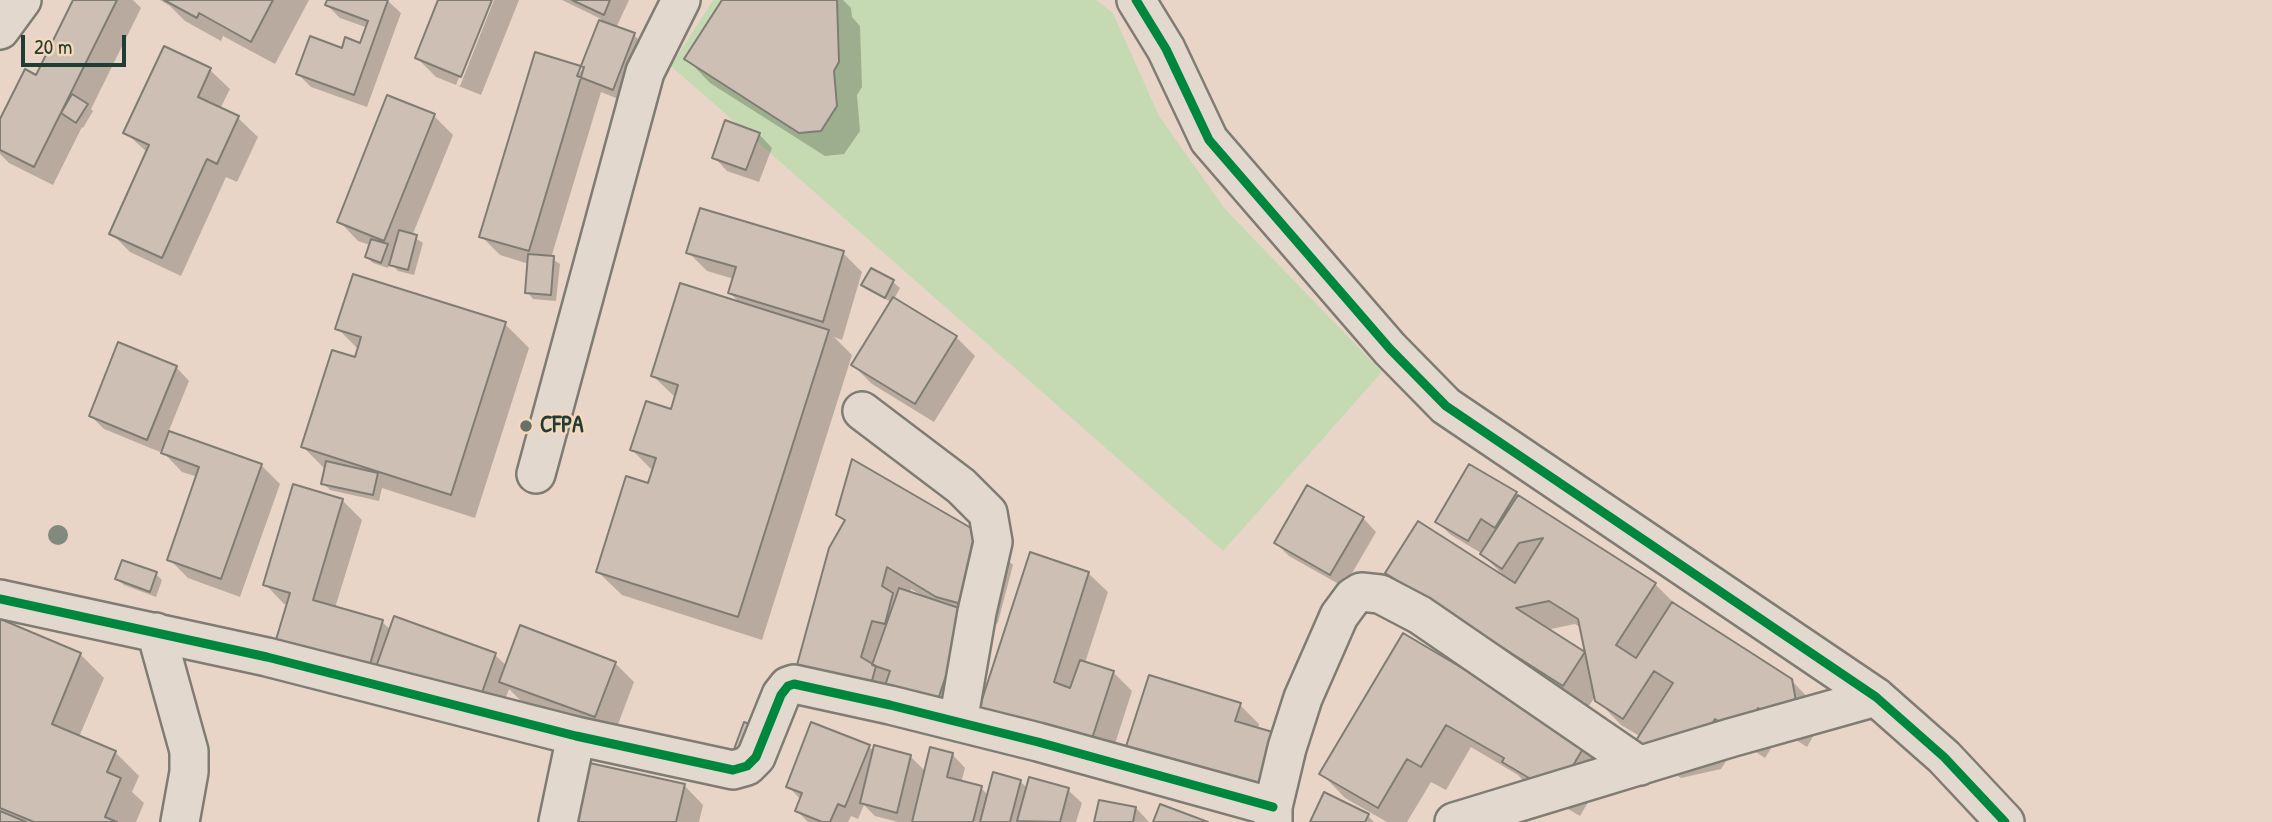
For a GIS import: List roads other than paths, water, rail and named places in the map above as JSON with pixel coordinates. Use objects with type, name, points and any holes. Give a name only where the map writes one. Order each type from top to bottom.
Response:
[{"type":"street","points":[[0,30],[22,0]]},
{"type":"street","points":[[536,474],[645,72],[681,0]]},
{"type":"street","points":[[1136,0],[1166,49],[1209,141],[1390,349],[1446,406],[1876,697],[1944,757],[2005,822]]},
{"type":"street","points":[[862,411],[961,486],[988,513],[993,542],[977,612],[958,722]]},
{"type":"street","points":[[0,600],[267,657],[576,737],[733,770],[747,766],[756,757],[780,695],[788,686],[794,684],[958,722],[1273,815],[1287,748],[1303,698],[1339,616],[1353,597],[1361,592],[1380,594],[1420,615],[1640,766]]},
{"type":"street","points":[[156,632],[188,751],[189,772],[180,822]]},
{"type":"street","points":[[1454,822],[1876,697]]},
{"type":"street","points":[[558,822],[576,737]]},
{"type":"place","name":"CFPA","points":[[526,426]]}]
